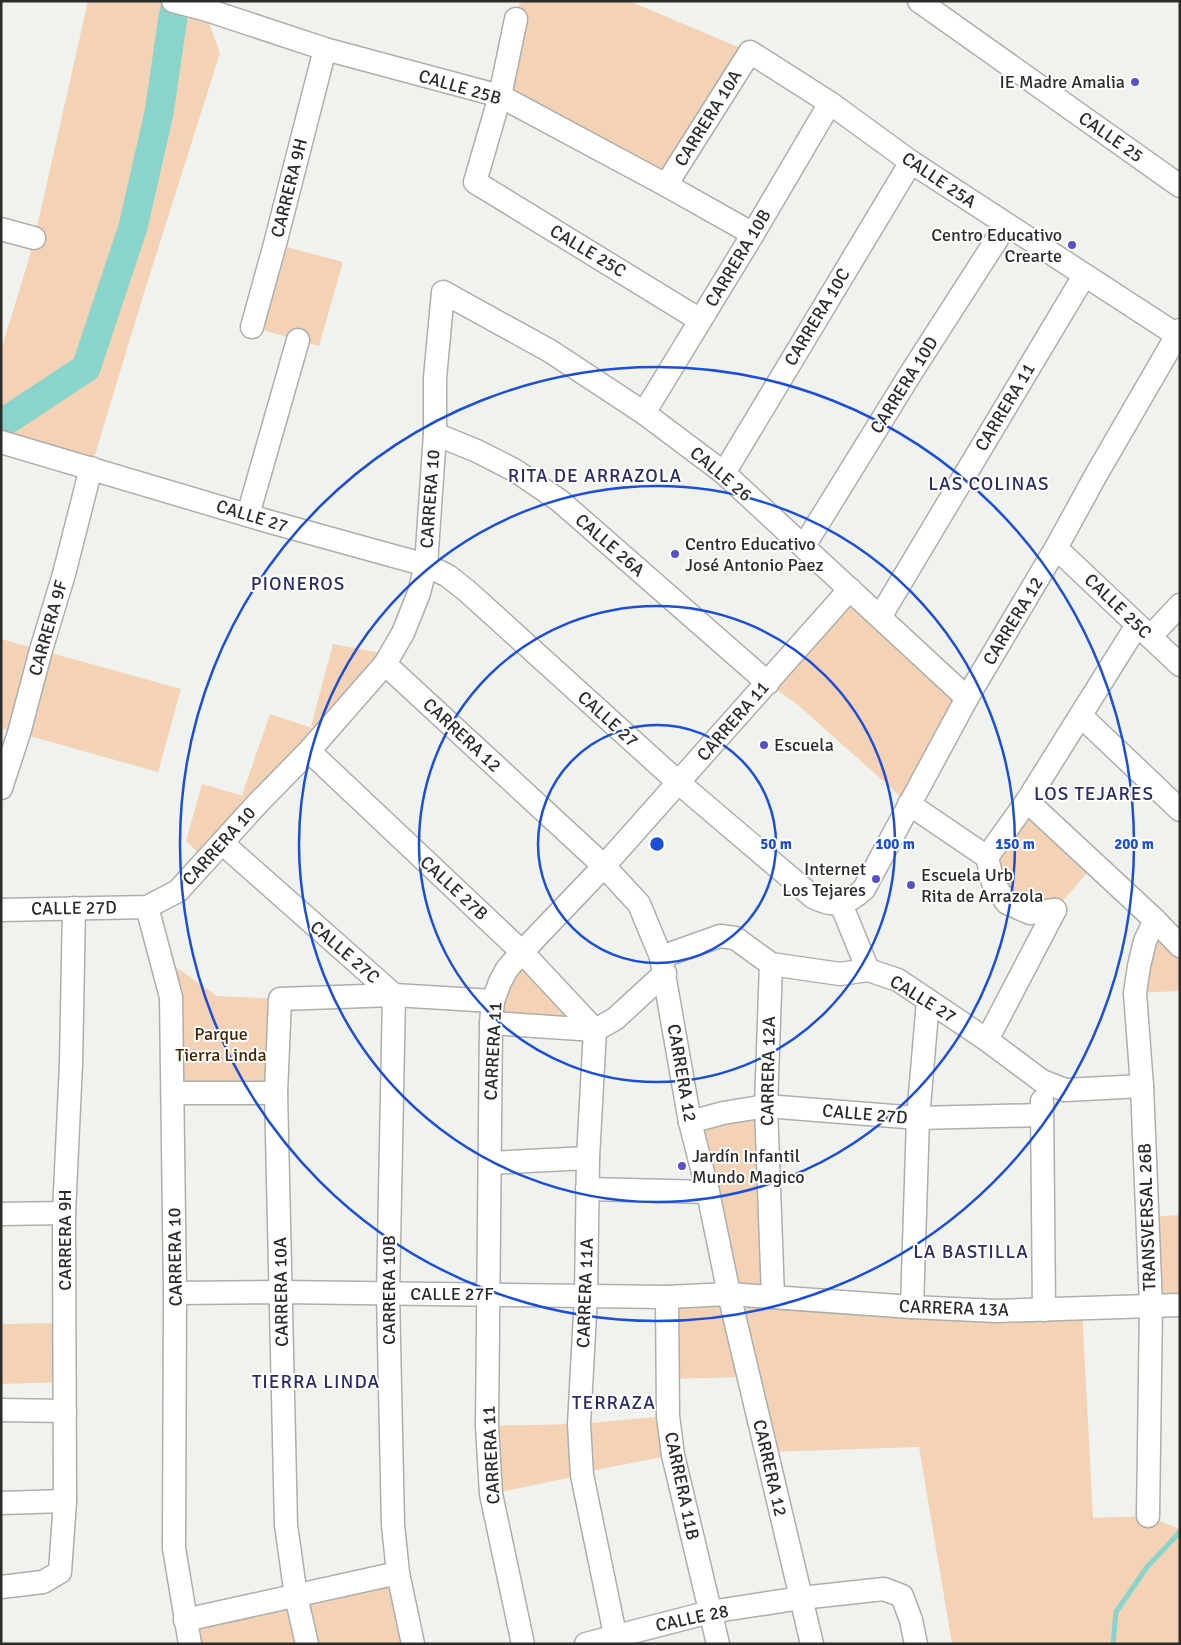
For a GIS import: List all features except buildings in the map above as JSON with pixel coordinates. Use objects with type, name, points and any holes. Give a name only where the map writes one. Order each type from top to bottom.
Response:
[{"type":"street","name":"CALLE 25B","points":[[173,1],[203,6],[325,49],[500,96],[753,234]]},
{"type":"street","name":"CALLE 25","points":[[919,1],[1180,186]]},
{"type":"street","points":[[500,96],[516,20]]},
{"type":"street","name":"CARRERA 9H","points":[[252,327],[325,49]]},
{"type":"street","name":"CALLE 25A","points":[[750,52],[830,103],[911,162],[1006,225],[1084,276],[1179,334]]},
{"type":"street","name":"CARRERA 10A","points":[[666,185],[750,52]]},
{"type":"street","name":"CALLE 25C","points":[[500,96],[475,182],[700,320]]},
{"type":"street","name":"CARRERA 10B","points":[[644,412],[753,234],[830,103]]},
{"type":"street","name":"CARRERA 10C","points":[[724,473],[911,162]]},
{"type":"street","name":"CARRERA 10D","points":[[804,546],[1006,225]]},
{"type":"street","points":[[1,230],[34,238]]},
{"type":"street","name":"CARRERA 11","points":[[880,617],[1084,276]]},
{"type":"street","name":"CALLE 26","points":[[443,292],[550,351],[644,412],[724,473],[967,698]]},
{"type":"street","name":"CARRERA 10","points":[[190,1644],[174,1548],[175,1293],[171,997],[147,907],[178,892],[309,751],[385,664],[403,633],[419,593],[426,566],[435,434],[435,378],[443,292]]},
{"type":"street","name":"CARRERA 12","points":[[841,904],[855,898],[864,889],[967,698],[1179,334]]},
{"type":"street","points":[[248,515],[298,340]]},
{"type":"street","name":"CALLE 26A","points":[[435,434],[477,451],[516,471],[560,502],[768,682]]},
{"type":"street","name":"CALLE 27","points":[[1,442],[426,566],[448,576],[467,590],[679,783],[812,897],[825,904],[841,904],[868,970],[898,980],[1042,1080],[1065,1090],[1142,1086]]},
{"type":"street","name":"CARRERA 9F","points":[[1,788],[64,574],[91,468]]},
{"type":"street","name":"CALLE 25C","points":[[1056,548],[1180,665]]},
{"type":"street","name":"CARRERA 11","points":[[523,1644],[491,1494],[487,1426],[492,1012],[500,982],[522,952],[604,866],[679,783],[850,589]]},
{"type":"street","points":[[987,857],[1027,801],[1080,716],[1144,631],[1180,606]]},
{"type":"street","name":"CARRERA 12","points":[[385,664],[604,866],[639,904],[663,965],[690,1122],[708,1192],[729,1294],[812,1644]]},
{"type":"street","points":[[1080,716],[1180,810]]},
{"type":"street","name":"CALLE 27B","points":[[309,751],[522,952],[595,1030]]},
{"type":"street","points":[[1027,801],[1155,920],[1180,946]]},
{"type":"street","points":[[909,804],[987,857],[993,883],[1007,903],[1030,913],[1055,910],[987,1040]]},
{"type":"street","name":"CALLE 27C","points":[[222,843],[394,995],[595,1030]]},
{"type":"street","name":"CALLE 27D","points":[[1,910],[147,907]]},
{"type":"street","name":"CARRERA 9H","points":[[1,1587],[43,1582],[60,1572],[65,1501],[64,1214],[71,1064],[74,908]]},
{"type":"street","name":"TRANSVERSAL 26B","points":[[1148,1516],[1150,1306],[1142,1086],[1135,993],[1145,941],[1155,920]]},
{"type":"street","points":[[595,1030],[615,1019],[663,965],[720,936],[735,938],[772,964],[840,974],[868,970]]},
{"type":"street","name":"CARRERA 12A","points":[[772,964],[766,1106],[773,1297]]},
{"type":"street","name":"CARRERA 10B","points":[[394,995],[388,1294],[393,1525],[398,1573],[413,1644]]},
{"type":"street","name":"CARRERA 10A","points":[[307,1644],[296,1596],[286,1525],[276,1093],[280,999],[394,995]]},
{"type":"street","points":[[912,1307],[918,1118],[928,1001]]},
{"type":"street","name":"CARRERA 11A","points":[[595,1030],[588,1158],[586,1296],[579,1424],[582,1475],[616,1640]]},
{"type":"street","points":[[1042,1080],[1044,1310]]},
{"type":"street","points":[[173,1094],[276,1093]]},
{"type":"street","name":"CALLE 27D","points":[[690,1122],[723,1113],[766,1106],[918,1118],[1042,1115]]},
{"type":"street","points":[[490,1163],[588,1158]]},
{"type":"street","points":[[587,1189],[708,1192]]},
{"type":"street","points":[[1,1214],[64,1214]]},
{"type":"street","name":"CALLE 27F","points":[[175,1293],[489,1293],[586,1296],[729,1294]]},
{"type":"street","name":"CARRERA 13A","points":[[729,1294],[997,1311],[1180,1305]]},
{"type":"street","name":"CARRERA 11B","points":[[668,1296],[668,1416],[673,1455],[718,1644]]},
{"type":"street","points":[[1,1410],[65,1411]]},
{"type":"street","points":[[1,1503],[65,1501]]},
{"type":"street","points":[[185,1620],[398,1573]]},
{"type":"street","name":"CALLE 28","points":[[586,1644],[616,1640],[710,1612],[800,1598],[884,1589],[902,1596],[911,1620],[916,1644]]},
{"type":"green space","points":[[88,1],[196,1],[204,9],[220,53],[91,468],[1,442],[1,350],[28,262],[39,218]]},
{"type":"green space","points":[[520,1],[629,1],[750,52],[666,185],[500,96]]},
{"type":"green space","points":[[275,244],[343,262],[319,346],[252,327]]},
{"type":"green space","points":[[850,589],[967,698],[909,804],[798,705],[774,688]]},
{"type":"green space","points":[[1,639],[181,689],[158,772],[1,728]]},
{"type":"green space","points":[[333,644],[391,655],[207,861],[186,841],[202,784],[247,797],[242,795],[270,714],[318,730],[311,726]]},
{"type":"green space","points":[[1027,801],[1094,865],[1055,910],[1007,903],[987,857]]},
{"type":"green space","points":[[1155,920],[1180,946],[1180,991],[1135,993]]},
{"type":"green space","name":"Parque Tierra Linda","points":[[160,956],[217,996],[280,999],[276,1093],[173,1093]]},
{"type":"green space","points":[[522,956],[595,1030],[491,1023]]},
{"type":"green space","points":[[766,1106],[773,1297],[1082,1308],[1093,1518],[1148,1516],[1180,1529],[1180,1644],[952,1644],[919,1447],[766,1452],[749,1377],[668,1379],[667,1297],[729,1294],[690,1122]]},
{"type":"green space","points":[[1180,1215],[1180,1305],[1151,1306],[1147,1217]]},
{"type":"green space","points":[[64,1323],[65,1382],[1,1384],[1,1324]]},
{"type":"green space","points":[[668,1416],[673,1455],[585,1472],[582,1475],[491,1494],[487,1426],[579,1424]]},
{"type":"green space","points":[[398,1573],[413,1644],[190,1644],[185,1620]]},
{"type":"waterway","points":[[1,424],[86,368],[133,227],[159,113],[177,1]]},
{"type":"waterway","points":[[1113,1644],[1116,1612],[1147,1567],[1180,1532]]},
{"type":"place","name":"IE Madre Amalia","points":[[1135,82]]},
{"type":"place","name":"Centro Educativo Crearte","points":[[1072,245]]},
{"type":"place","name":"Centro Educativo José Antonio Paez","points":[[675,554]]},
{"type":"place","name":"Escuela","points":[[764,745]]},
{"type":"place","name":"Internet Los Tejares","points":[[876,879]]},
{"type":"place","name":"Escuela Urb Rita de Arrazola","points":[[911,885]]},
{"type":"place","name":"Jardín Infantil Mundo Magico","points":[[682,1166]]},
{"type":"district","name":"RITA DE ARRAZOLA","points":[[595,475]]},
{"type":"district","name":"LAS COLINAS","points":[[989,483]]},
{"type":"district","name":"PIONEROS","points":[[298,583]]},
{"type":"district","name":"LOS TEJARES","points":[[1094,793]]},
{"type":"district","name":"LA BASTILLA","points":[[971,1251]]},
{"type":"district","name":"TIERRA LINDA","points":[[316,1381]]},
{"type":"district","name":"TERRAZA","points":[[614,1402]]}]
